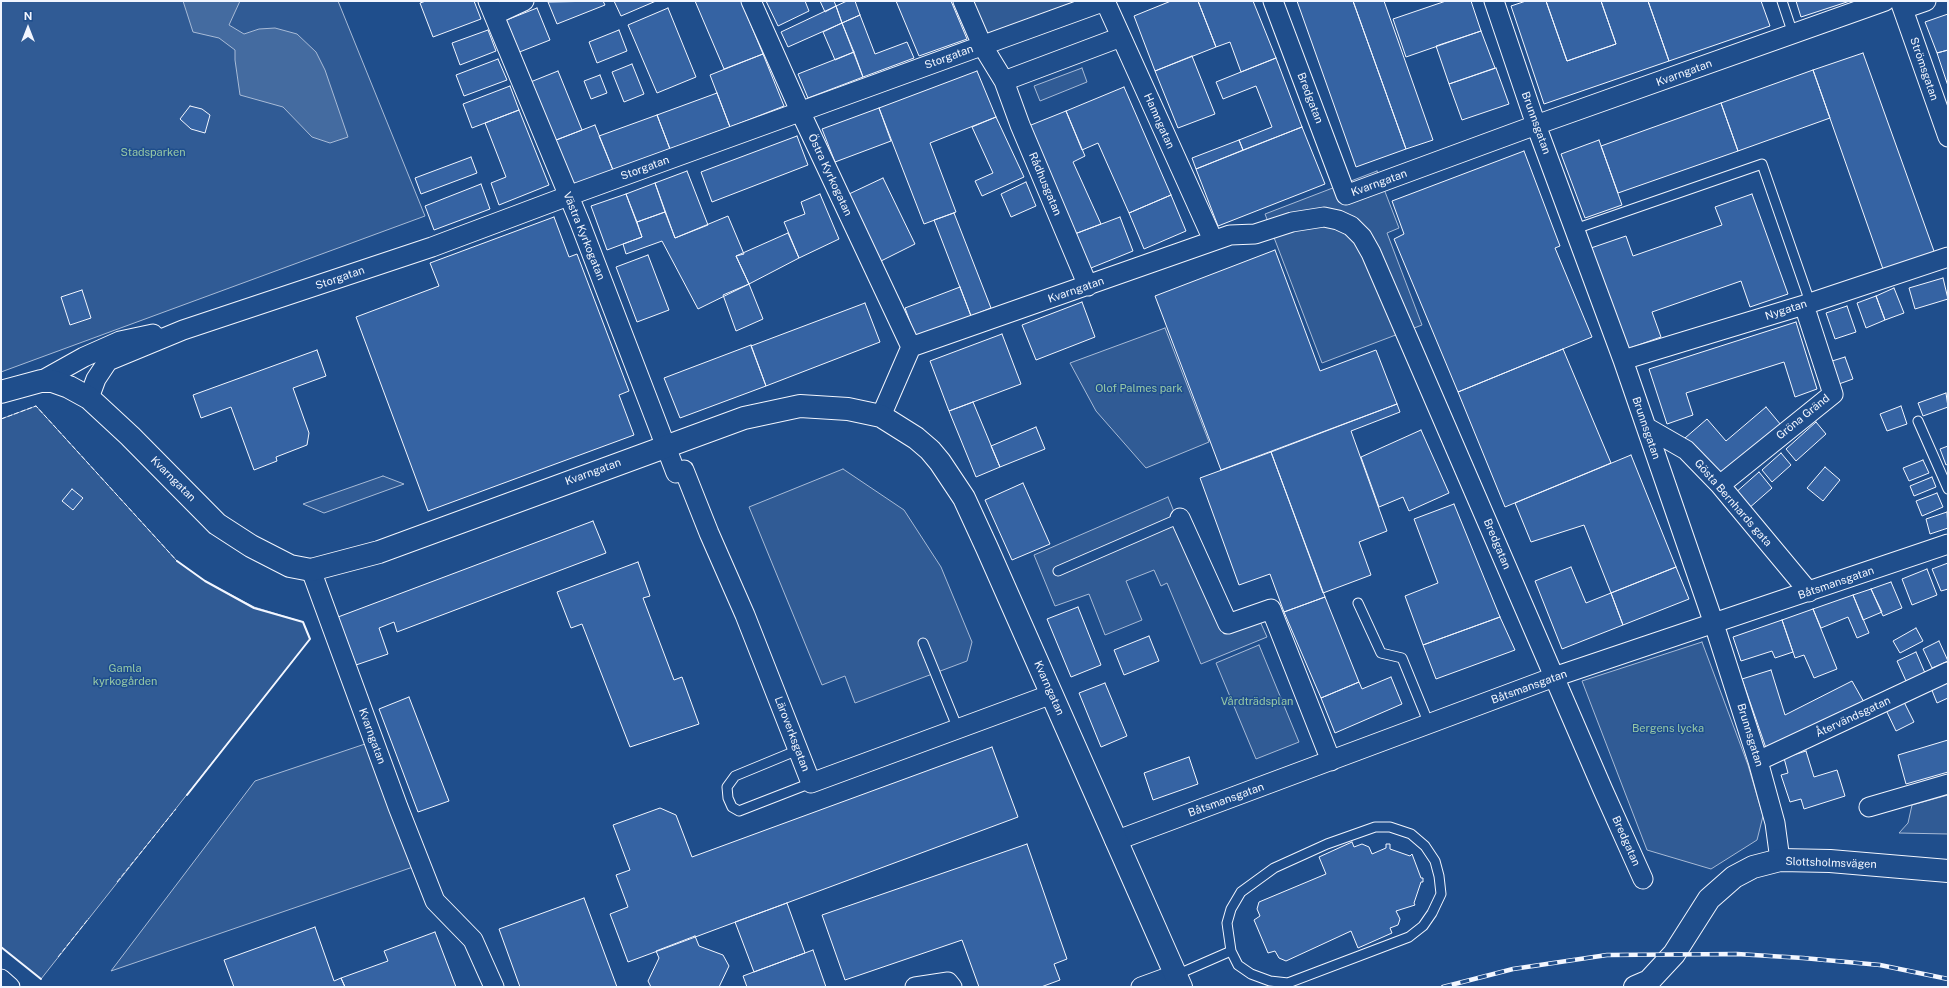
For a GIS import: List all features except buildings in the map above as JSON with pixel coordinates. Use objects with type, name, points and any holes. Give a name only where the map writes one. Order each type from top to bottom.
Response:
[{"type":"street","points":[[491,8],[524,1]]},
{"type":"street","name":"Östra Kyrkogatan","points":[[751,1],[800,111],[911,347]]},
{"type":"street","name":"Rådhusgatan","points":[[963,1],[982,45],[1004,81],[1020,125],[1088,286]]},
{"type":"street","name":"Storgatan","points":[[89,398],[96,379],[108,361],[183,330],[432,247],[800,111],[1105,1]]},
{"type":"street","name":"Hamngatan","points":[[1105,1],[1214,240]]},
{"type":"street","name":"Bredgatan","points":[[1272,1],[1346,195]]},
{"type":"street","name":"Brunnsgatan","points":[[1494,1],[1536,125],[1623,360],[1714,624],[1758,761],[1775,823],[1780,860]]},
{"type":"street","name":"Kvarngatan","points":[[911,347],[1230,235],[1255,234],[1309,218],[1324,217],[1338,220],[1346,195],[1536,125],[1884,1]]},
{"type":"street","points":[[1902,5],[1926,1]]},
{"type":"street","name":"Strömsgatan","points":[[1902,5],[1948,137]]},
{"type":"street","name":"Västra Kyrkogatan","points":[[491,8],[568,196],[666,445],[680,472]]},
{"type":"street","points":[[1004,81],[1121,37]]},
{"type":"street","name":"Bredgatan","points":[[1338,220],[1351,226],[1362,237],[1371,253],[1643,879]]},
{"type":"street","name":"Nygatan","points":[[1623,360],[1807,303],[1948,257]]},
{"type":"street","name":"Gröna Gränd","points":[[1720,485],[1833,394],[1807,303]]},
{"type":"street","name":"Storgatan","points":[[1,392],[41,381],[84,357],[120,341],[143,335],[183,330]]},
{"type":"street","points":[[881,416],[911,347]]},
{"type":"street","name":"Kvarngatan","points":[[41,381],[52,381],[69,387],[89,398],[130,436],[217,524],[251,546],[290,566],[311,570],[379,552],[666,445],[744,418],[800,406],[848,409],[881,416],[916,438],[930,450],[940,462],[964,498],[1178,981]]},
{"type":"street","name":"Gösta Bernhards gata","points":[[1646,427],[1686,450],[1720,485],[1809,592]]},
{"type":"street","name":"Läroverksgatan","points":[[680,472],[745,615],[811,783],[1052,694]]},
{"type":"street","points":[[1180,518],[1228,624],[1272,609],[1331,761]]},
{"type":"street","name":"Båtsmansgatan","points":[[1115,841],[1554,677],[1948,544]]},
{"type":"street","name":"Kvarngatan","points":[[311,570],[398,807],[435,901],[473,940],[494,987]]},
{"type":"street","name":"Återvändsgatan","points":[[1758,761],[1948,672]]},
{"type":"street","points":[[1869,807],[1948,784]]},
{"type":"street","name":"Slottsholmsvägen","points":[[1648,985],[1674,954],[1709,899],[1720,887],[1734,877],[1753,867],[1780,860],[1830,861],[1948,871]]},
{"type":"street","points":[[1,979],[10,987]]},
{"type":"street","points":[[1141,987],[1178,981]]},
{"type":"street","points":[[915,987],[948,982],[952,987]]},
{"type":"lane","points":[[1782,1],[1793,34]]},
{"type":"lane","points":[[1575,229],[1762,164],[1807,303]]},
{"type":"lane","points":[[1918,421],[1948,489]]},
{"type":"lane","points":[[1058,571],[1180,518]]},
{"type":"lane","points":[[1358,603],[1381,653],[1402,658],[1429,724]]},
{"type":"lane","points":[[923,643],[958,729]]},
{"type":"lane","points":[[798,750],[735,776],[727,787],[728,798],[732,807],[739,811],[811,783]]},
{"type":"lane","points":[[1375,827],[1390,827],[1411,834],[1425,846],[1435,861],[1439,876],[1441,894],[1432,913],[1423,926],[1409,937],[1288,983],[1270,981],[1251,974],[1238,965],[1231,951],[1227,923],[1231,909],[1241,892],[1274,868],[1327,844],[1375,827]]},
{"type":"lane","points":[[1178,981],[1231,951]]},
{"type":"shaded area","name":"Stadsparken","points":[[1,1],[338,1],[425,216],[1,372]]},
{"type":"shaded area","points":[[183,1],[240,1],[229,25],[244,34],[259,29],[275,28],[297,34],[316,52],[325,70],[348,137],[330,143],[312,137],[283,107],[240,95],[235,50],[219,38],[193,32]]},
{"type":"shaded area","points":[[963,1],[1105,1],[982,45]]},
{"type":"shaded area","points":[[1082,68],[1087,82],[1040,101],[1034,86]]},
{"type":"shaded area","points":[[1377,171],[1399,228],[1387,233],[1422,325],[1322,363],[1265,214]]},
{"type":"shaded area","name":"Olof Palmes park","points":[[1165,328],[1209,442],[1146,468],[1096,411],[1070,363]]},
{"type":"shaded area","name":"Gamla kyrkogården","points":[[36,406],[177,561],[205,581],[254,607],[303,622],[310,639],[41,979],[1,947],[1,419]]},
{"type":"shaded area","points":[[843,469],[904,510],[941,567],[972,642],[967,661],[855,703],[845,676],[822,685],[749,507]]},
{"type":"shaded area","points":[[383,476],[404,484],[324,513],[303,504]]},
{"type":"shaded area","points":[[1168,497],[1224,634],[1259,619],[1267,637],[1201,664],[1167,583],[1161,586],[1154,570],[1126,581],[1142,620],[1105,635],[1089,594],[1055,606],[1034,555]]},
{"type":"shaded area","name":"Bergens lycka","points":[[1702,642],[1748,765],[1763,816],[1757,840],[1711,869],[1647,850],[1582,681]]},
{"type":"shaded area","name":"Vårdträdsplan","points":[[1259,645],[1299,742],[1256,759],[1216,663]]},
{"type":"shaded area","points":[[368,743],[413,867],[111,971],[255,781]]},
{"type":"shaded area","points":[[1948,795],[1948,834],[1899,833],[1908,823],[1912,805]]},
{"type":"railway","points":[[1443,987],[1513,969],[1607,955],[1737,954],[1803,958],[1880,965],[1948,979]]},
{"type":"fence","points":[[1,419],[36,406],[177,561]]},
{"type":"fence","points":[[117,882],[176,809]]},
{"type":"fence","points":[[58,957],[89,918]]},
{"type":"wall","points":[[177,561],[205,581],[254,608],[303,622],[310,639],[187,795]]},
{"type":"wall","points":[[1,947],[41,979]]}]
